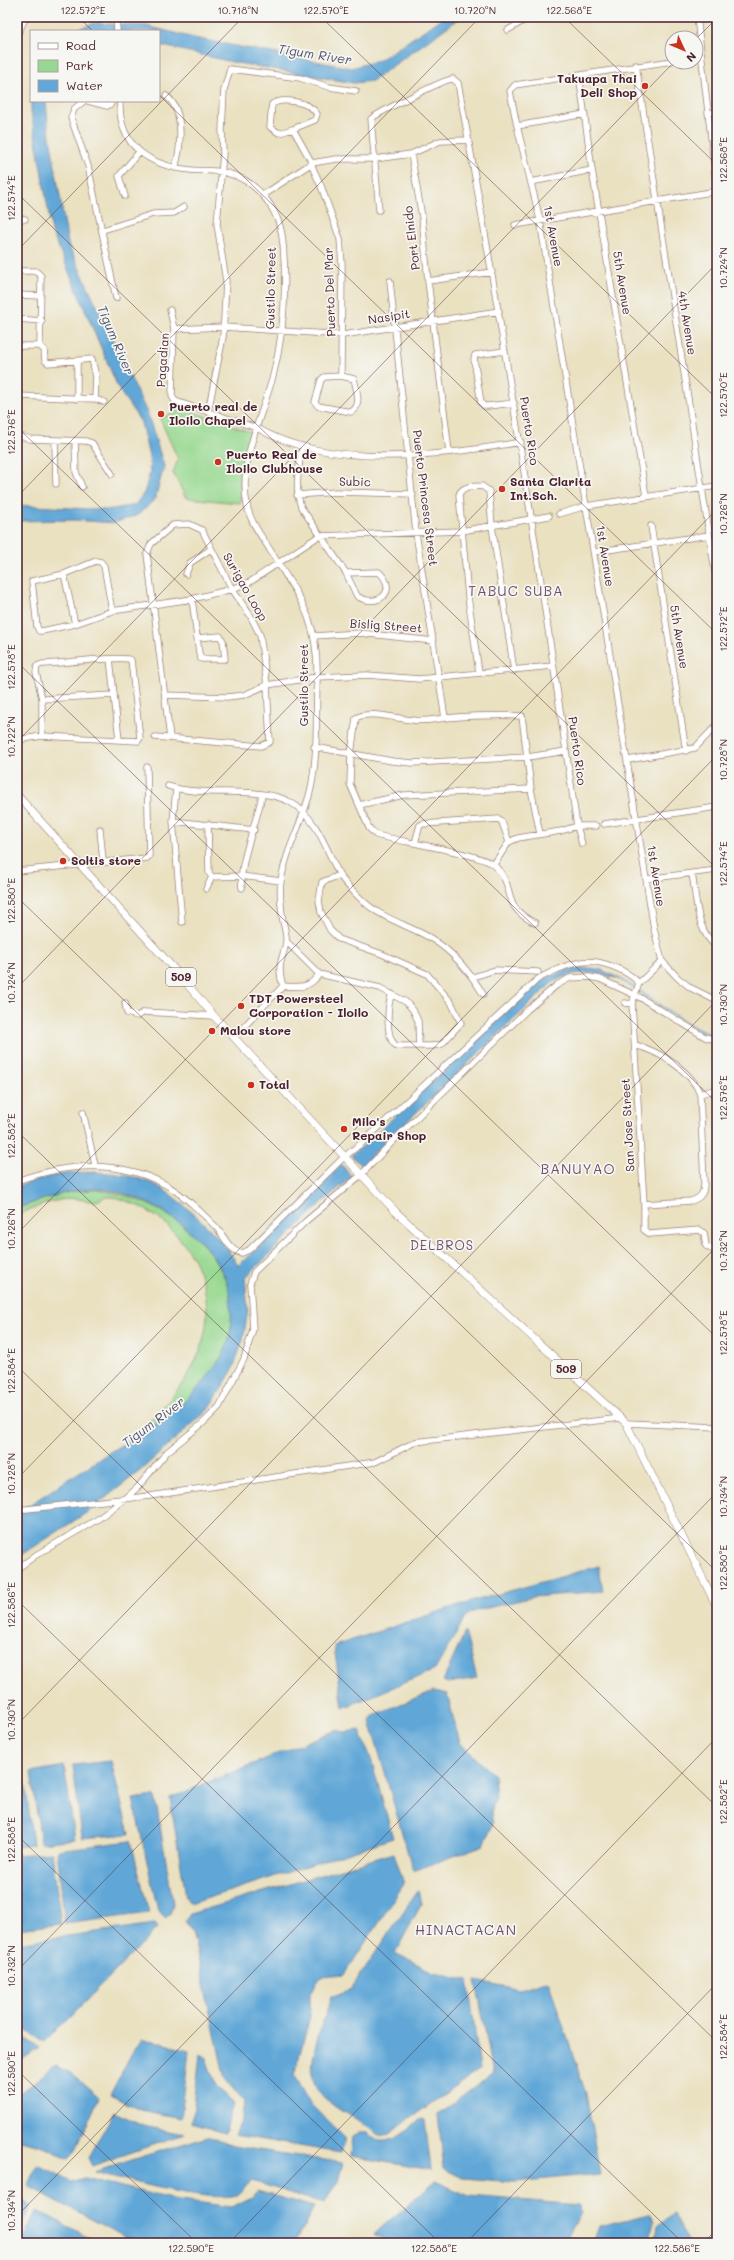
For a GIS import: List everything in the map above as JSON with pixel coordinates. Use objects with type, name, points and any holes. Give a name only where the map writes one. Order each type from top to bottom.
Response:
[{"type":"main road","name":"509","points":[[17,795],[214,1016],[361,1175],[442,1256],[623,1420],[717,1607]]},
{"type":"street","points":[[17,35],[26,17]]},
{"type":"street","points":[[116,17],[117,30]]},
{"type":"street","points":[[508,30],[530,17]]},
{"type":"street","points":[[697,17],[697,30]]},
{"type":"street","points":[[579,74],[664,61]]},
{"type":"street","name":"4th Avenue","points":[[636,65],[717,584]]},
{"type":"street","points":[[208,412],[223,327],[226,270],[217,224],[222,172],[224,90],[230,69],[300,78],[329,87],[356,91]]},
{"type":"street","points":[[515,225],[717,190],[708,113],[700,70]]},
{"type":"street","name":"1st Avenue","points":[[579,74],[515,85],[511,87],[516,126],[540,220],[654,929],[662,955],[662,961]]},
{"type":"street","name":"5th Avenue","points":[[579,74],[592,170],[646,496]]},
{"type":"street","name":"Puerto Rico","points":[[375,159],[371,124],[374,116],[396,107],[427,88],[453,79],[458,84],[521,442],[577,826],[582,844]]},
{"type":"street","points":[[166,96],[173,101],[176,108],[179,131],[179,152],[175,168]]},
{"type":"street","points":[[280,100],[307,105],[314,108],[317,114],[315,120],[294,129],[279,133],[270,127],[270,108],[272,104],[280,100]]},
{"type":"street","points":[[83,102],[74,109],[71,118],[88,166],[103,230],[106,256],[116,298]]},
{"type":"street","points":[[92,102],[107,106],[110,102]]},
{"type":"street","name":"Gustilo Street","points":[[120,102],[119,116],[122,127],[127,137],[139,152],[175,168],[222,172],[245,181],[263,195],[275,211],[282,232],[284,272],[283,332],[273,377],[245,472],[246,503],[251,520],[304,604],[314,636],[317,677],[314,747],[310,791],[281,881],[281,909],[286,941]]},
{"type":"street","points":[[708,113],[717,112]]},
{"type":"street","points":[[516,126],[584,114]]},
{"type":"street","name":"Puerto Del Mar","points":[[294,129],[312,164],[324,192],[340,239],[342,264],[343,335],[341,376]]},
{"type":"street","points":[[263,195],[312,164],[336,159],[375,159],[411,154],[440,141],[468,140]]},
{"type":"street","points":[[125,196],[119,176],[139,152]]},
{"type":"street","name":"Port Elnido","points":[[411,154],[422,217],[428,281],[492,272]]},
{"type":"street","points":[[375,159],[379,210]]},
{"type":"street","points":[[531,182],[592,170]]},
{"type":"street","points":[[103,230],[153,214],[174,213],[184,207]]},
{"type":"street","points":[[17,219],[25,219]]},
{"type":"street","points":[[17,271],[39,273],[41,276],[42,321],[40,346]]},
{"type":"street","name":"Puerto Princesa Street","points":[[390,281],[393,328],[413,494],[416,533],[445,718]]},
{"type":"street","points":[[428,281],[449,452]]},
{"type":"street","points":[[17,295],[41,296]]},
{"type":"street","points":[[170,310],[174,329]]},
{"type":"street","name":"Nasipit","points":[[283,332],[343,335],[499,311]]},
{"type":"street","points":[[17,319],[42,321]]},
{"type":"street","name":"Pagadian","points":[[283,332],[223,327],[174,329],[172,396],[175,401],[257,428],[268,435],[302,446],[357,455],[408,455],[449,452],[521,442]]},
{"type":"street","points":[[17,346],[40,346],[44,350],[45,360],[48,363],[93,360],[96,377],[95,399]]},
{"type":"street","points":[[505,351],[475,355],[474,359],[481,403],[484,406],[488,406],[514,403]]},
{"type":"street","points":[[77,361],[77,399]]},
{"type":"street","points":[[341,376],[354,379],[358,405],[356,409],[351,412],[318,406],[315,402],[320,380],[324,377],[341,376]]},
{"type":"street","points":[[17,396],[95,399],[104,402]]},
{"type":"street","points":[[17,435],[30,439],[86,441],[92,443],[112,474]]},
{"type":"street","points":[[55,440],[56,484]]},
{"type":"street","points":[[76,441],[76,472],[82,487]]},
{"type":"street","points":[[302,446],[298,469],[297,495],[301,507],[319,536],[346,573],[353,592],[359,598],[376,600],[385,596],[387,584],[379,572],[346,573]]},
{"type":"street","points":[[480,673],[468,597],[459,496],[460,490],[482,486],[489,491],[492,526],[514,671]]},
{"type":"street","points":[[560,514],[586,506],[717,486]]},
{"type":"street","name":"Subic","points":[[297,495],[336,492],[413,494]]},
{"type":"street","points":[[112,611],[104,566],[101,562],[96,561],[64,574],[32,581],[37,627],[39,631],[42,631],[75,624],[112,611],[154,603],[192,599],[232,590],[250,582],[319,536],[461,531],[549,516]]},
{"type":"street","name":"Surigao Loop","points":[[154,603],[147,567],[147,554],[151,544],[173,525],[189,524],[202,530],[232,590],[250,615],[260,635],[267,686],[270,742],[261,746],[170,738]]},
{"type":"street","name":"5th Avenue","points":[[650,526],[686,751]]},
{"type":"street","points":[[594,552],[653,545],[709,535]]},
{"type":"street","points":[[186,574],[190,563],[211,549]]},
{"type":"street","points":[[64,574],[75,624]]},
{"type":"street","points":[[192,599],[197,638],[200,659],[225,659],[223,642],[220,636],[197,638]]},
{"type":"street","points":[[154,603],[170,738],[155,737]]},
{"type":"street","name":"Bislig Street","points":[[314,636],[360,633],[433,641]]},
{"type":"street","points":[[17,740],[42,736],[138,741],[140,738],[131,660],[128,658],[110,659],[42,664],[37,666],[36,672],[42,699],[42,736]]},
{"type":"street","points":[[110,659],[119,739]]},
{"type":"street","points":[[165,695],[227,697],[244,695],[267,686],[317,677],[367,675],[401,679],[514,671],[553,666]]},
{"type":"street","points":[[42,699],[113,695]]},
{"type":"street","points":[[534,923],[520,916],[513,906],[504,877],[494,864],[415,843],[376,835],[369,828],[350,784],[351,754],[356,718],[359,715],[380,715],[414,721],[445,718],[522,716],[531,789],[540,834]]},
{"type":"street","points":[[628,760],[686,751],[695,748],[706,739],[717,725]]},
{"type":"street","points":[[314,747],[412,763],[528,757],[566,751]]},
{"type":"street","points":[[17,871],[81,865],[103,861],[145,859],[149,856],[147,767]]},
{"type":"street","points":[[168,786],[176,789],[225,794],[262,794],[290,802],[302,812],[320,835],[340,875],[374,911],[433,940],[473,976],[483,994]]},
{"type":"street","points":[[176,789],[173,821],[182,922]]},
{"type":"street","points":[[359,805],[404,796],[531,789]]},
{"type":"street","points":[[242,888],[240,876],[254,830],[262,794]]},
{"type":"street","points":[[604,824],[717,807]]},
{"type":"street","points":[[415,843],[420,825],[423,824],[499,819],[502,822],[509,842]]},
{"type":"street","points":[[173,821],[254,830]]},
{"type":"street","points":[[208,824],[209,873],[212,877]]},
{"type":"street","points":[[494,864],[509,842],[540,834],[561,831],[577,826],[596,826]]},
{"type":"street","points":[[100,829],[103,861]]},
{"type":"street","points":[[646,879],[717,870]]},
{"type":"street","points":[[692,874],[702,929],[708,940],[717,947]]},
{"type":"street","points":[[340,875],[322,882],[320,892],[321,912],[330,930],[339,939],[382,954],[427,974],[451,1002],[460,1020],[460,1024],[442,1044],[410,1047],[393,1044],[389,1020],[389,1007],[392,994]]},
{"type":"street","points":[[212,877],[240,876],[281,881]]},
{"type":"street","points":[[206,889],[212,877]]},
{"type":"street","points":[[283,986],[280,961],[286,941],[319,974],[362,982],[392,994],[406,1002],[414,1010],[418,1021],[419,1045]]},
{"type":"street","points":[[636,989],[662,961],[678,978],[691,988],[717,1001]]},
{"type":"street","points":[[17,1182],[69,1168],[95,1165],[131,1172],[169,1187],[204,1215],[233,1250],[242,1253],[249,1250],[344,1157],[363,1142],[538,979],[558,970],[586,962],[600,964],[631,975],[636,989]]},
{"type":"street","points":[[473,976],[495,970],[538,972]]},
{"type":"street","points":[[234,1037],[283,986],[302,987],[311,985],[319,974]]},
{"type":"street","points":[[17,1569],[36,1555],[93,1523],[126,1498],[138,1487],[167,1452],[210,1416],[224,1397],[244,1359],[253,1329],[250,1284],[254,1272],[306,1221],[361,1175],[395,1139],[515,1022],[558,985],[570,978],[589,977],[636,989],[705,1037],[717,1040]]},
{"type":"street","name":"San Jose Street","points":[[636,989],[632,1004],[644,1204],[644,1230],[646,1233],[700,1230],[704,1233],[706,1246],[717,1252]]},
{"type":"street","points":[[125,1003],[127,1013],[137,1016],[145,1012],[214,1016]]},
{"type":"street","points":[[625,1003],[632,1004]]},
{"type":"street","points":[[634,1044],[657,1051],[665,1057],[692,1079],[697,1085],[700,1094],[704,1183],[702,1195],[698,1199],[644,1204]]},
{"type":"street","points":[[700,1094],[717,1090]]},
{"type":"street","points":[[83,1112],[95,1165]]},
{"type":"street","points":[[17,1510],[107,1501],[375,1462],[415,1442],[623,1420],[717,1427]]},
{"type":"green space","points":[[182,408],[251,432],[241,473],[240,503],[186,498],[173,473],[178,459],[160,419]]},
{"type":"green space","points":[[95,1190],[121,1194],[147,1204],[173,1218],[195,1236],[214,1258],[226,1283],[232,1309],[230,1337],[224,1353],[215,1369],[189,1398],[159,1422],[129,1441],[163,1407],[193,1367],[204,1337],[207,1317],[206,1297],[201,1277],[193,1259],[182,1242],[169,1227],[154,1215],[136,1205],[113,1197],[106,1197],[92,1201],[70,1199],[47,1203],[17,1215],[17,1208],[67,1192]]},
{"type":"water","points":[[444,17],[461,17],[372,81],[354,83],[232,62],[160,45],[160,30],[74,30],[95,23],[147,26],[194,38],[351,68],[380,60]]},
{"type":"water","points":[[31,102],[46,102],[48,125],[68,244],[148,415],[164,466],[155,499],[138,515],[114,523],[75,520],[17,521],[17,505],[107,510],[135,505],[144,493],[150,473],[149,457],[141,422],[119,390],[52,232],[31,112]]},
{"type":"water","points":[[591,968],[602,970],[622,980],[595,973],[578,973],[561,978],[552,983],[373,1154],[363,1168],[351,1155],[363,1146],[539,981],[569,969]]},
{"type":"water","points":[[341,1164],[352,1177],[326,1199],[245,1278],[248,1310],[243,1340],[232,1371],[209,1409],[140,1471],[86,1513],[17,1558],[17,1513],[113,1450],[147,1431],[180,1406],[199,1387],[216,1366],[229,1339],[231,1329],[231,1302],[227,1283],[220,1267],[209,1252],[196,1237],[181,1224],[148,1203],[114,1191],[89,1189],[53,1196],[17,1208],[17,1187],[49,1177],[84,1172],[119,1174],[151,1183],[174,1197],[195,1215],[224,1245],[238,1266],[323,1185]]},
{"type":"water","points":[[599,1566],[603,1591],[533,1597],[475,1611],[466,1616],[435,1670],[343,1708],[334,1646],[456,1606]]},
{"type":"water","points":[[465,1632],[477,1678],[448,1683],[443,1681]]},
{"type":"water","points":[[434,1691],[447,1694],[460,1743],[494,1775],[496,1797],[491,1812],[493,1824],[484,1845],[413,1871],[370,1721],[373,1715]]},
{"type":"water","points":[[336,1730],[345,1732],[360,1730],[371,1759],[393,1838],[190,1904],[186,1897],[170,1798]]},
{"type":"water","points":[[111,1761],[129,1834],[82,1838],[73,1765]]},
{"type":"water","points":[[64,1766],[75,1839],[41,1843],[31,1772]]},
{"type":"water","points":[[24,1772],[33,1845],[17,1847],[17,1773]]},
{"type":"water","points":[[155,1796],[173,1903],[170,1914],[166,1918],[158,1911],[133,1799]]},
{"type":"water","points":[[131,1841],[149,1913],[65,1924],[57,1850]]},
{"type":"water","points":[[52,1852],[61,1924],[17,1929],[17,1855]]},
{"type":"water","points":[[394,1853],[404,1884],[344,1975],[321,1977],[310,1993],[310,2016],[294,2076],[310,2104],[345,2138],[341,2153],[234,2135],[242,2117],[244,2102],[225,2079],[192,1931],[185,1921],[190,1914]]},
{"type":"water","points":[[418,1890],[421,1905],[395,1953],[431,1971],[468,1980],[480,2069],[389,2133],[378,2135],[363,2123],[337,2108],[322,2095],[314,2083],[312,2068],[313,2058],[331,1997],[351,1989]]},
{"type":"water","points":[[155,1924],[158,1928],[45,2042],[20,2027],[17,1999],[17,1943]]},
{"type":"water","points":[[548,1980],[586,2094],[600,2174],[514,2182],[463,2178],[444,2169],[438,2115],[493,2073],[476,1981],[520,1989]]},
{"type":"water","points":[[17,2033],[39,2048],[17,2063]]},
{"type":"water","points":[[142,2040],[156,2041],[189,2051],[181,2118],[141,2110],[110,2095],[135,2047]]},
{"type":"water","points":[[200,2054],[206,2058],[216,2086],[234,2103],[225,2133],[192,2123]]},
{"type":"water","points":[[56,2065],[72,2074],[99,2097],[75,2152],[68,2159],[40,2145],[17,2139],[17,2095]]},
{"type":"water","points":[[114,2112],[148,2127],[184,2134],[92,2166],[88,2158]]},
{"type":"water","points":[[421,2119],[425,2120],[431,2170],[351,2156],[353,2136],[360,2132],[367,2132],[373,2138],[387,2140],[402,2133]]},
{"type":"water","points":[[208,2136],[233,2146],[343,2163],[338,2181],[324,2204],[252,2181],[238,2194],[223,2197],[166,2190],[94,2172]]},
{"type":"water","points":[[38,2165],[71,2182],[85,2178],[171,2199],[231,2207],[252,2197],[257,2191],[314,2207],[294,2243],[137,2243],[28,2186]]},
{"type":"water","points":[[435,2181],[469,2196],[579,2205],[580,2213],[563,2243],[390,2243],[374,2234]]},
{"type":"water","points":[[17,2197],[31,2205],[17,2238]]},
{"type":"water","points":[[36,2210],[101,2243],[22,2243]]},
{"type":"water","points":[[649,2214],[654,2222],[649,2243],[593,2243],[599,2226]]},
{"type":"water","points":[[675,2214],[688,2243],[655,2243],[658,2225]]},
{"type":"waterway","points":[[621,980],[635,988]]},
{"type":"waterway","points":[[638,990],[697,1029],[717,1037]]},
{"type":"place","name":"Takuapa Thai Deli Shop","points":[[645,86]]},
{"type":"place","name":"Puerto real de Iloilo Chapel","points":[[161,414]]},
{"type":"place","name":"Puerto Real de Iloilo Clubhouse","points":[[218,462]]},
{"type":"place","name":"Santa Clarita Int.Sch.","points":[[502,489]]},
{"type":"place","name":"Soltis store","points":[[63,861]]},
{"type":"place","name":"TDT Powersteel Corporation - Iloilo","points":[[241,1006]]},
{"type":"place","name":"Malou store","points":[[212,1031]]},
{"type":"place","name":"Total","points":[[251,1085]]},
{"type":"place","name":"Milo's Repair Shop","points":[[344,1129]]},
{"type":"district","name":"TABUC SUBA","points":[[516,591]]},
{"type":"district","name":"BANUYAO","points":[[578,1169]]},
{"type":"district","name":"DELBROS","points":[[442,1245]]},
{"type":"district","name":"HINACTACAN","points":[[466,1930]]},
{"type":"water label","name":"Tigum River","points":[[315,54]]},
{"type":"water label","name":"Tigum River","points":[[116,340]]},
{"type":"water label","name":"Tigum River","points":[[153,1422]]}]
